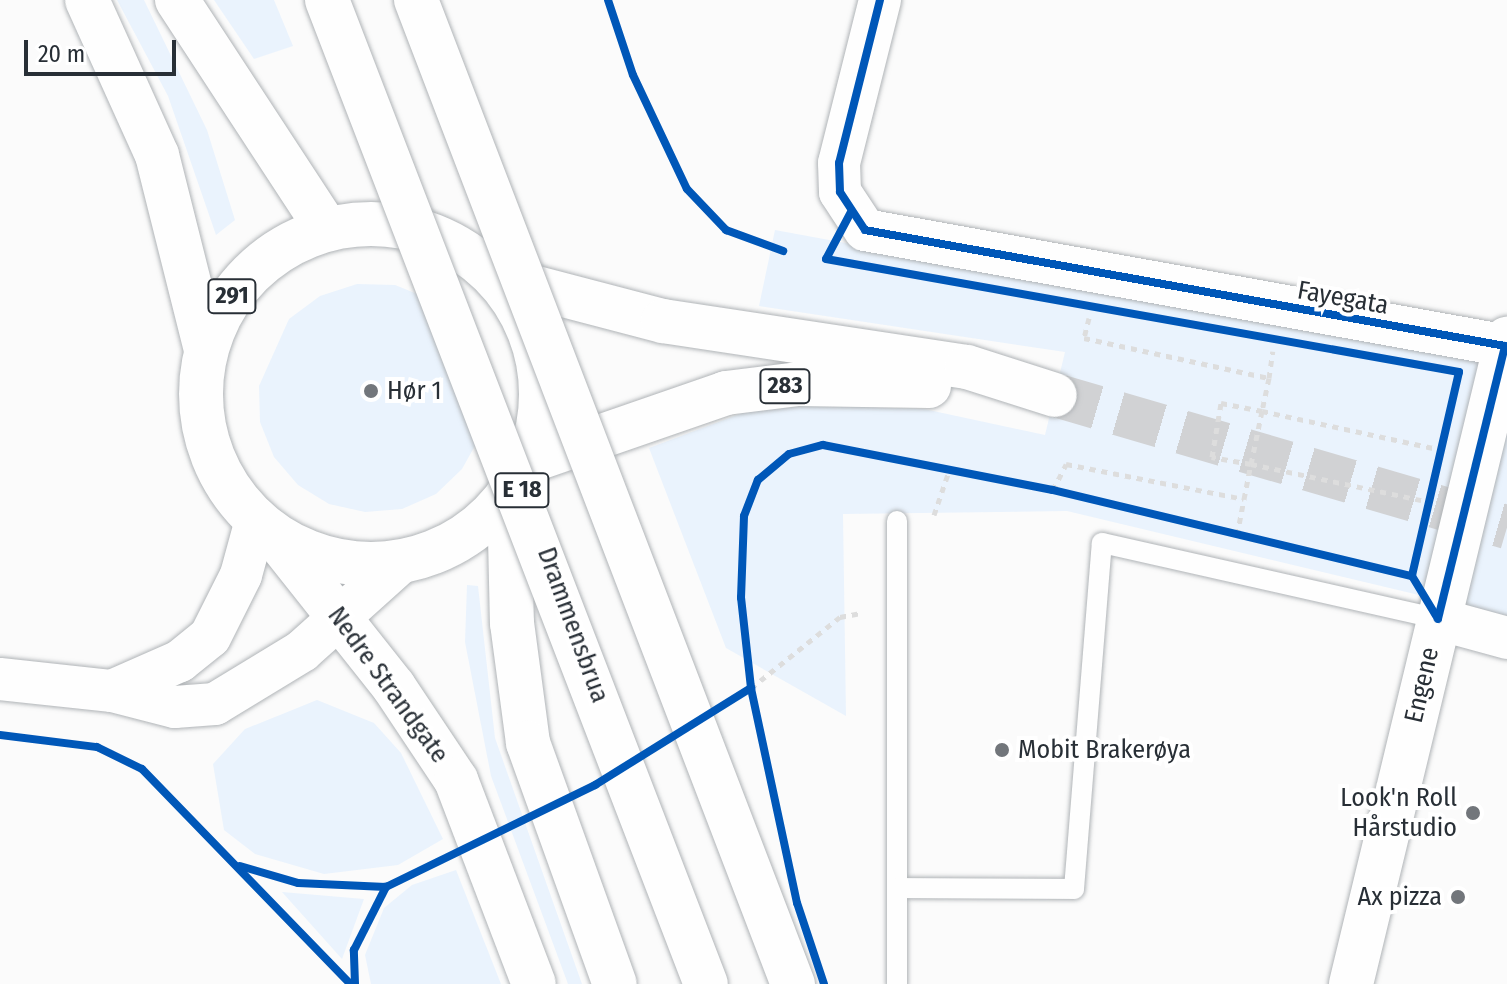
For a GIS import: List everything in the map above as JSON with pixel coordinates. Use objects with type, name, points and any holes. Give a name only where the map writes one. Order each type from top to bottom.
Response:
[{"type":"main road","name":"291","points":[[87,0],[157,155],[206,350]]},
{"type":"main road","points":[[177,0],[327,229]]},
{"type":"main road","name":"Drammensbrua","points":[[327,0],[706,984]]},
{"type":"main road","points":[[416,0],[793,984]]},
{"type":"main road","name":"291","points":[[264,527],[213,459],[200,386],[206,350],[238,287],[294,242],[327,229],[411,229],[442,239],[495,277],[515,304],[539,365],[540,409],[518,478]]},
{"type":"main road","name":"283","points":[[495,277],[663,321],[967,367],[1055,395],[798,384],[689,403],[518,478]]},
{"type":"main road","name":"Engene","points":[[1351,984],[1506,344]]},
{"type":"main road","points":[[264,527],[333,561],[400,563],[462,539],[518,478]]},
{"type":"main road","name":"E 18","points":[[518,478],[512,623],[528,743],[615,984]]},
{"type":"main road","name":"Nedre Strandgate","points":[[264,527],[341,618],[456,780],[534,984]]},
{"type":"street","name":"Fayegata","points":[[880,0],[839,163],[851,212],[882,238],[1506,344]]},
{"type":"street","points":[[112,691],[180,661],[210,637],[264,527]]},
{"type":"street","points":[[0,679],[112,691],[175,707],[215,704],[261,681],[341,618],[400,563]]},
{"type":"street","points":[[1438,619],[1507,638]]},
{"type":"lane","points":[[897,521],[893,607],[897,984]]},
{"type":"lane","points":[[898,888],[1074,889],[1102,543],[1438,619]]},
{"type":"path","points":[[1091,307],[1084,338],[1269,378]]},
{"type":"path","points":[[1237,535],[1275,339]]},
{"type":"path","points":[[1465,510],[1212,457],[1221,403],[1476,458]]},
{"type":"path","points":[[1053,490],[1066,464],[1244,499]]},
{"type":"path","points":[[935,468],[964,474]]},
{"type":"path","points":[[1038,487],[1068,494]]},
{"type":"path","points":[[1221,531],[1251,538]]},
{"type":"path","points":[[738,696],[840,617],[893,607]]},
{"type":"path","points":[[749,673],[754,703]]},
{"type":"shaded area","points":[[117,0],[144,0],[207,130],[235,220],[216,235],[168,96]]},
{"type":"shaded area","points":[[214,0],[274,0],[293,46],[254,59]]},
{"type":"shaded area","points":[[775,230],[1507,365],[1507,616],[1067,511],[843,514],[846,716],[726,648],[649,448],[745,412],[816,405],[924,409],[1045,435],[1065,352],[759,306]]},
{"type":"shaded area","points":[[357,284],[395,285],[432,300],[481,435],[462,469],[436,494],[402,509],[365,512],[329,504],[298,485],[274,457],[260,422],[259,386],[289,319],[320,296]]},
{"type":"shaded area","points":[[467,585],[478,586],[495,738],[582,984],[568,984],[491,776],[465,642]]},
{"type":"shaded area","points":[[317,700],[374,723],[401,753],[443,839],[398,865],[324,874],[255,854],[224,830],[213,764],[245,729]]},
{"type":"shaded area","points":[[456,870],[501,984],[371,984],[365,955],[384,908],[412,885]]},
{"type":"shaded area","points":[[282,892],[364,899],[342,959]]},
{"type":"tunnel","points":[[1055,395],[1507,527]]},
{"type":"cycle path","points":[[608,0],[633,75],[687,189],[726,230],[783,251]]},
{"type":"cycle path","points":[[880,0],[839,163],[840,192],[865,230],[1505,346],[1438,619]]},
{"type":"cycle path","points":[[851,212],[826,259],[1459,372],[1412,576],[1438,619]]},
{"type":"cycle path","points":[[824,984],[797,903],[751,688],[741,598],[744,516],[758,480],[789,454],[823,445],[1053,490],[1412,576]]},
{"type":"cycle path","points":[[240,866],[298,883],[386,887],[595,785],[751,688]]},
{"type":"cycle path","points":[[0,735],[97,747],[142,769],[350,984]]},
{"type":"cycle path","points":[[355,984],[354,950],[386,887]]},
{"type":"place","name":"Hør 1","points":[[371,391]]},
{"type":"place","name":"Mobit Brakerøya","points":[[1002,750]]},
{"type":"place","name":"Look'n Roll Hårstudio","points":[[1473,813]]},
{"type":"place","name":"Ax pizza","points":[[1458,897]]}]
